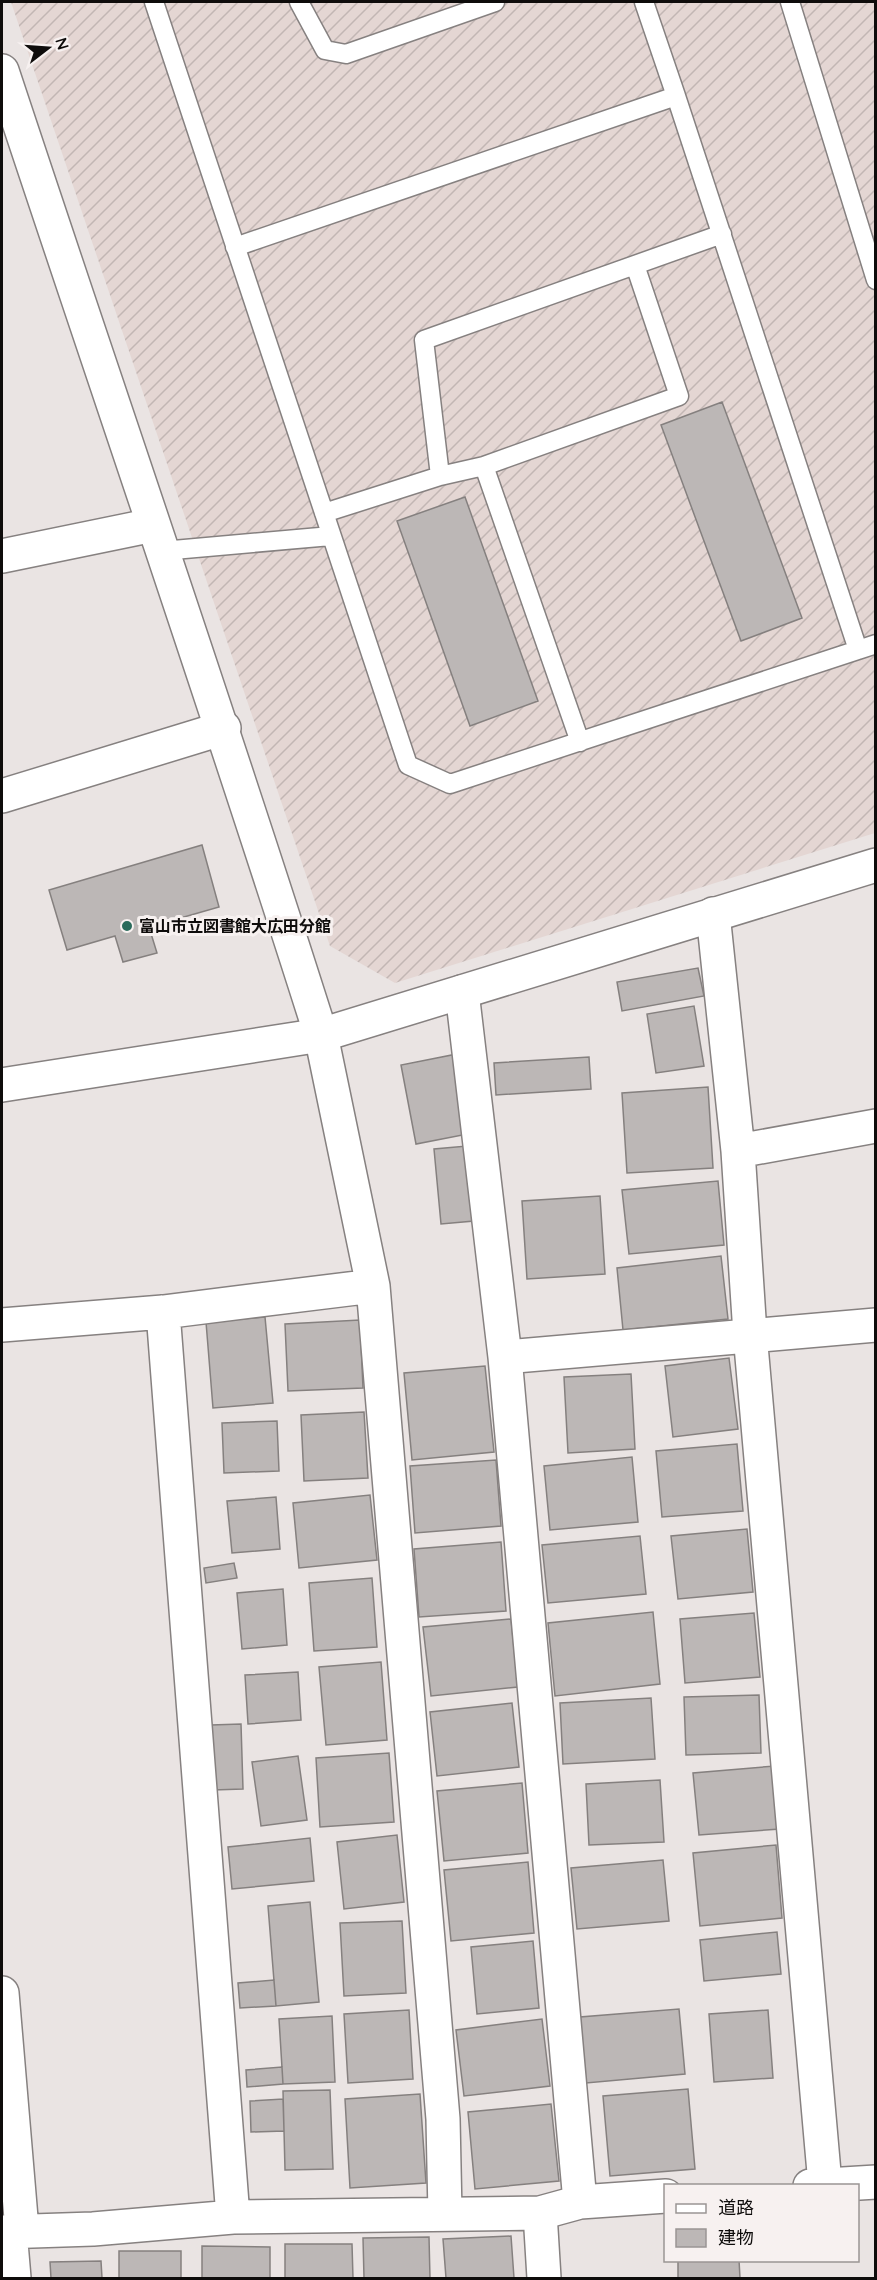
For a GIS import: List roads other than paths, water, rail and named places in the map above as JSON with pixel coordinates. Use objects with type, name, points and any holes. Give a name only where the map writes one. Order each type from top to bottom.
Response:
[{"type":"street","points":[[2,71],[157,538],[224,728],[321,1035],[373,1286],[442,2107],[445,2214]]},
{"type":"street","points":[[2,556],[157,538]]},
{"type":"street","points":[[2,796],[224,728]]},
{"type":"street","points":[[2,1085],[321,1035],[876,865]]},
{"type":"street","points":[[713,914],[738,1151],[750,1334],[817,2184]]},
{"type":"street","points":[[462,992],[505,1357],[580,2202]]},
{"type":"street","points":[[738,1151],[876,1126]]},
{"type":"street","points":[[2,1326],[163,1312],[373,1286]]},
{"type":"street","points":[[163,1312],[233,2217]]},
{"type":"street","points":[[505,1357],[750,1334],[876,1325]]},
{"type":"street","points":[[2,1993],[14,2278]]},
{"type":"street","points":[[837,2184],[876,2182]]},
{"type":"street","points":[[11,2231],[93,2229],[233,2217],[540,2213],[580,2202],[664,2196]]},
{"type":"street","points":[[540,2213],[544,2278]]},
{"type":"lane","points":[[154,2],[408,765],[450,784],[867,647],[722,234],[644,2]]},
{"type":"lane","points":[[298,2],[325,50],[346,54],[495,2]]},
{"type":"lane","points":[[790,2],[876,280]]},
{"type":"lane","points":[[235,247],[676,96]]},
{"type":"lane","points":[[440,476],[424,340],[722,234]]},
{"type":"lane","points":[[324,513],[440,476],[484,466],[679,396],[634,265]]},
{"type":"lane","points":[[484,466],[580,742]]},
{"type":"lane","points":[[157,538],[331,536]]},
{"type":"place","name":"富山市立図書館大広田分館","points":[[127,926]]}]
